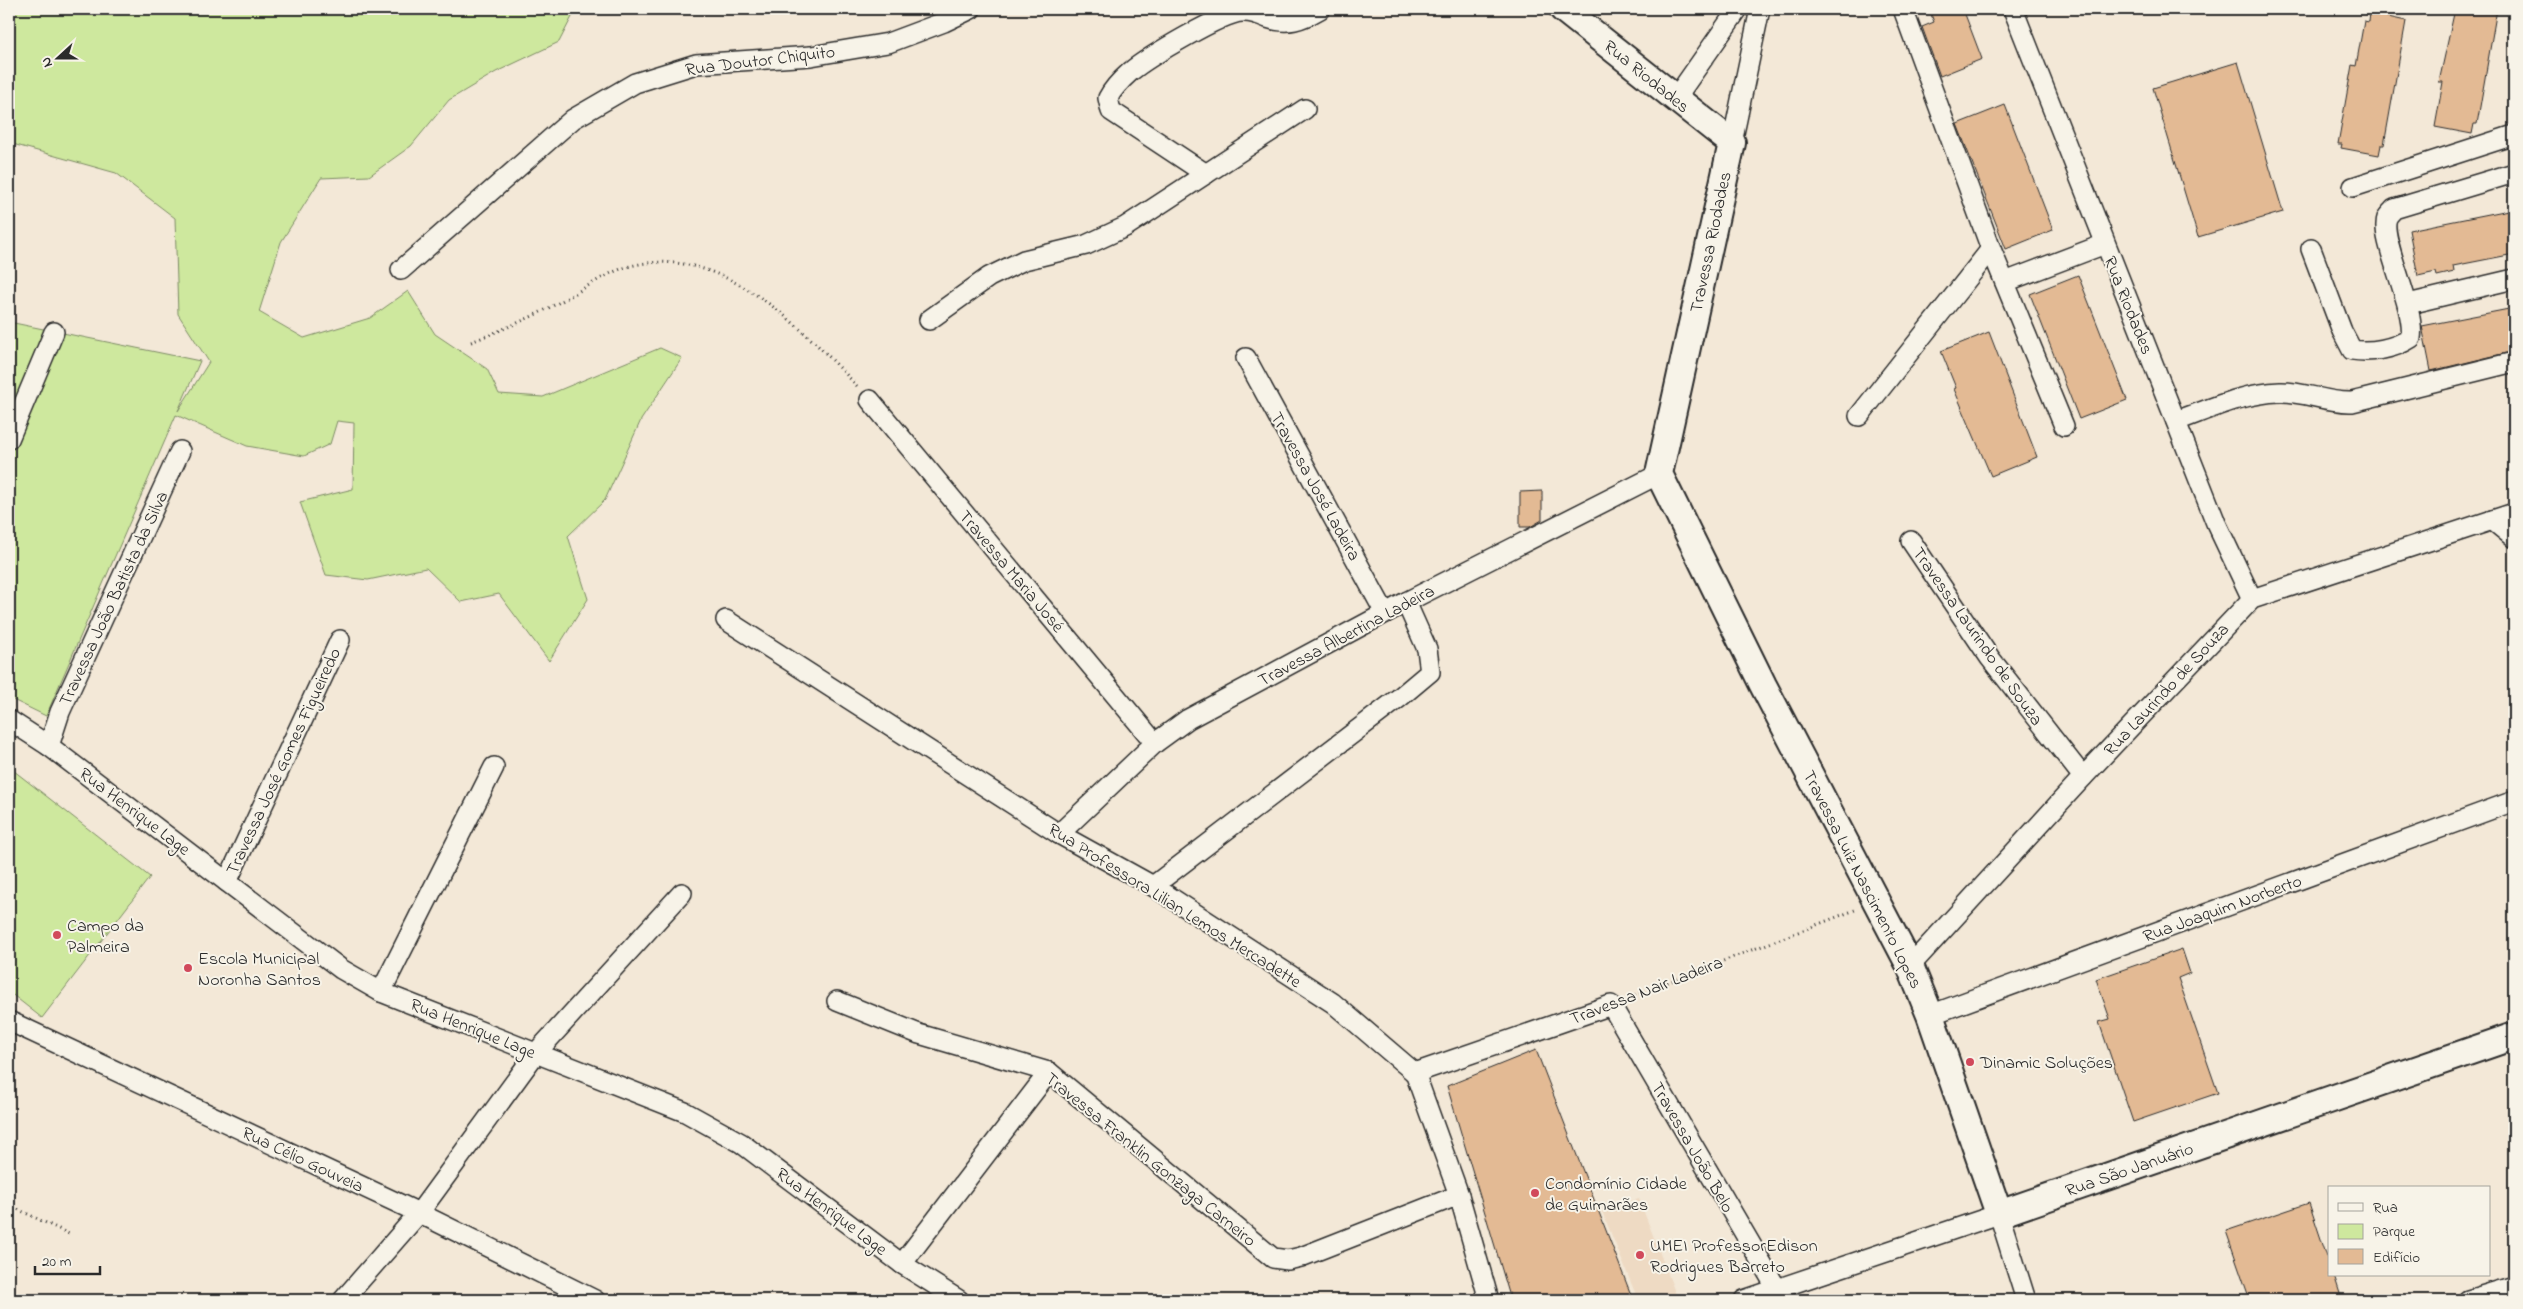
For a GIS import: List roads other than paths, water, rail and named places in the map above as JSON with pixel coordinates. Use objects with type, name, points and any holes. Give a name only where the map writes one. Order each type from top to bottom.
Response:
[{"type":"street","name":"Rua Doutor Chiquito","points":[[400,270],[573,120],[635,83],[696,64],[811,56],[888,43],[944,22],[971,9]]},
{"type":"street","points":[[1206,174],[1111,111],[1108,98],[1114,88],[1131,72],[1174,43],[1230,15],[1244,12],[1279,22],[1290,22],[1320,9]]},
{"type":"street","name":"Rua Riodades","points":[[1563,9],[1732,143]]},
{"type":"street","points":[[1676,99],[1738,9]]},
{"type":"street","name":"Travessa Riodades","points":[[1659,474],[1760,9]]},
{"type":"street","points":[[1904,9],[1991,249],[2064,426]]},
{"type":"street","name":"Rua Riodades","points":[[2013,9],[2216,523],[2252,599]]},
{"type":"street","points":[[929,320],[989,277],[1024,260],[1086,245],[1126,228],[1305,109]]},
{"type":"street","points":[[2353,187],[2514,135]]},
{"type":"street","points":[[2311,249],[2342,331],[2352,350],[2368,352],[2411,338],[2412,331],[2408,304],[2387,232],[2386,219],[2394,209],[2514,173]]},
{"type":"street","points":[[2005,282],[2105,244]]},
{"type":"street","points":[[1859,416],[1991,249]]},
{"type":"street","points":[[2408,304],[2514,279]]},
{"type":"street","points":[[9,439],[54,332]]},
{"type":"street","name":"Travessa José Ladeira","points":[[1246,358],[1385,613]]},
{"type":"street","points":[[2176,421],[2243,397],[2280,392],[2336,402],[2352,402],[2514,362]]},
{"type":"street","name":"Travessa Maria José","points":[[870,400],[1155,743]]},
{"type":"street","name":"Travessa João Batista da Silva","points":[[49,746],[60,712],[180,451]]},
{"type":"street","name":"Travessa Albertina Ladeira","points":[[1060,834],[1155,743],[1188,719],[1406,602],[1659,474]]},
{"type":"street","name":"Travessa Luiz Nascimento Lopes","points":[[1659,474],[1763,685],[1910,966],[1930,1015],[1999,1214],[2026,1300]]},
{"type":"street","name":"Rua Laurindo de Souza","points":[[1910,966],[2083,778],[2252,599],[2514,514]]},
{"type":"street","points":[[2492,520],[2514,538]]},
{"type":"street","name":"Travessa Laurindo de Souza","points":[[1911,541],[1990,658],[2083,778]]},
{"type":"street","points":[[1153,886],[1399,698],[1430,672],[1427,649],[1406,602]]},
{"type":"street","name":"Rua Professora Lilian Lemos Mercadette","points":[[726,620],[1060,834],[1153,886],[1333,1003],[1414,1073],[1459,1195],[1489,1300]]},
{"type":"street","name":"Travessa José Gomes Figueiredo","points":[[227,882],[340,640]]},
{"type":"street","name":"Rua Henrique Lage","points":[[9,720],[49,746],[341,969],[381,992],[685,1112],[742,1143],[902,1264],[959,1300]]},
{"type":"street","points":[[381,992],[494,767]]},
{"type":"street","name":"Rua Joaquim Norberto","points":[[1930,1015],[2514,801]]},
{"type":"street","points":[[343,1300],[419,1213],[536,1053],[682,893]]},
{"type":"street","name":"Travessa Franklin Gonzaga Carneiro","points":[[838,1001],[919,1034],[1049,1072],[1273,1258],[1288,1260],[1301,1257],[1459,1195]]},
{"type":"street","name":"Travessa Nair Ladeira","points":[[1414,1073],[1611,1005]]},
{"type":"street","name":"Travessa João Belo","points":[[1611,1005],[1777,1289]]},
{"type":"street","name":"Rua Célio Gouveia","points":[[9,1021],[419,1213],[595,1300]]},
{"type":"street","name":"Rua São Januário","points":[[1744,1300],[2514,1036]]},
{"type":"street","points":[[902,1264],[1049,1072]]},
{"type":"street","points":[[2468,1300],[2514,1286]]},
{"type":"place","name":"Campo da Palmeira","points":[[57,935]]},
{"type":"place","name":"Escola Municipal Noronha Santos","points":[[188,968]]},
{"type":"place","name":"Dinamic Soluções","points":[[1970,1062]]},
{"type":"place","name":"Condomínio Cidade de Guimarães","points":[[1535,1193]]},
{"type":"place","name":"UMEI ProfessorEdison Rodrigues Barreto","points":[[1640,1255]]}]
